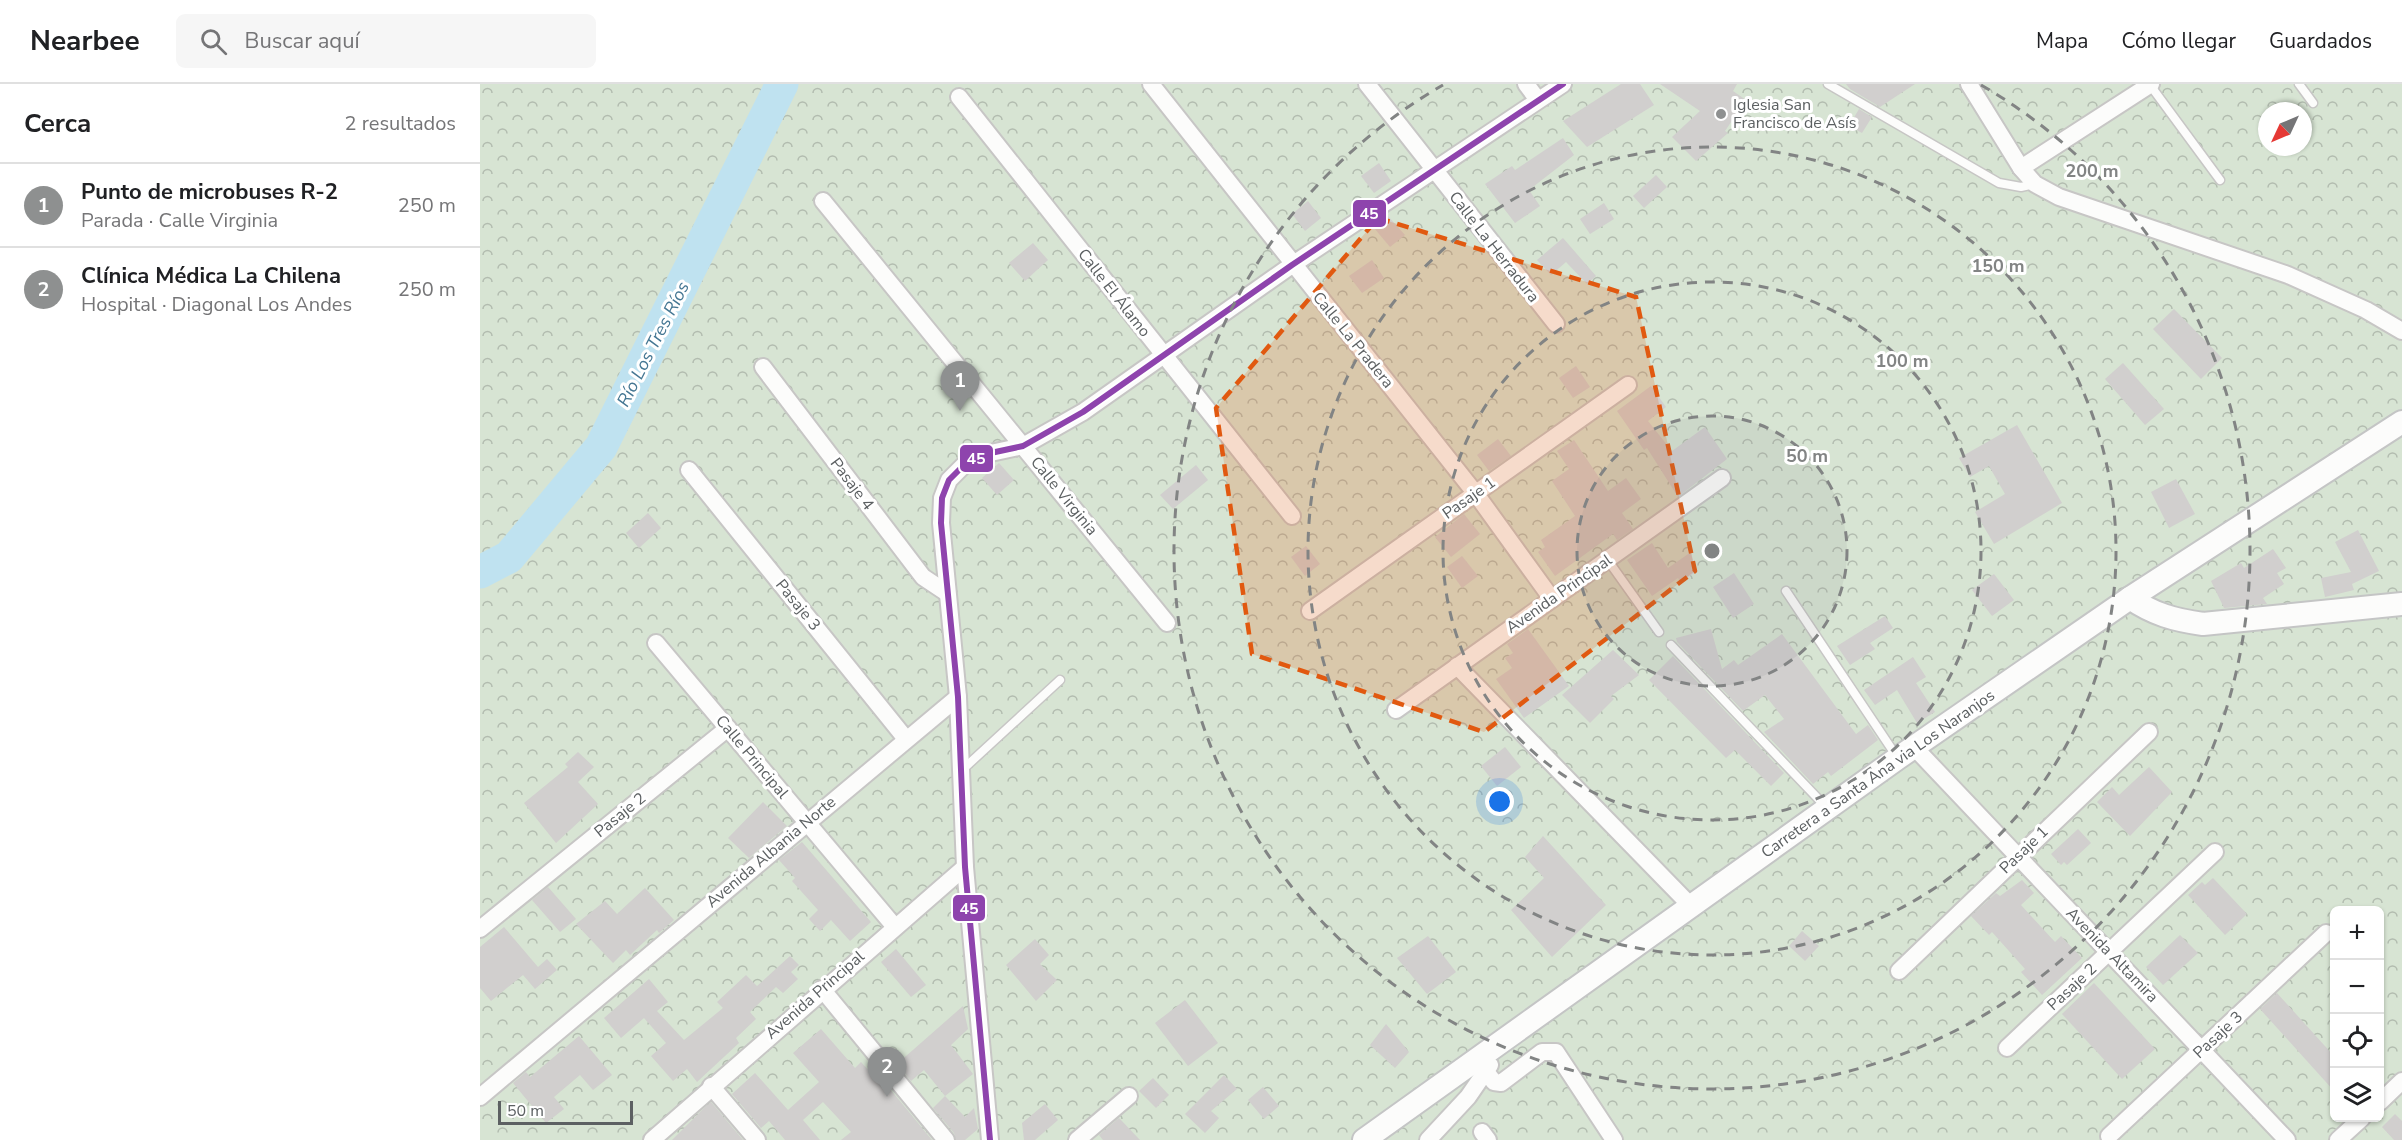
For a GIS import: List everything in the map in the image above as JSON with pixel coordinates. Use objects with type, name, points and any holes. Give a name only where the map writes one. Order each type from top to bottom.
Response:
[{"type":"main road","name":"Carretera a Santa Ana via Los Naranjos","points":[[1364,1140],[1906,752],[2130,598],[2402,422]]},
{"type":"main road","points":[[2130,598],[2148,610],[2174,620],[2203,624],[2271,619],[2402,604]]},
{"type":"street","name":"Calle La Pradera","points":[[1151,84],[1476,494],[1552,599]]},
{"type":"street","name":"Calle La Herradura","points":[[1367,84],[1556,324]]},
{"type":"street","points":[[1526,84],[1538,100]]},
{"type":"street","points":[[985,1136],[964,867],[958,697],[941,523],[942,498],[949,480],[965,464],[986,454],[1023,446],[1083,412],[1293,265],[1563,84]]},
{"type":"street","points":[[1969,84],[2021,168],[2035,184],[2059,197],[2288,275],[2366,310],[2402,331]]},
{"type":"street","points":[[2021,168],[2150,84]]},
{"type":"street","name":"Calle El Álamo","points":[[959,97],[1292,516]]},
{"type":"street","name":"Calle Virginia","points":[[823,201],[1167,622]]},
{"type":"street","name":"Pasaje 4","points":[[762,367],[923,577],[947,593]]},
{"type":"street","name":"Pasaje 1","points":[[1310,611],[1628,385]]},
{"type":"street","name":"Pasaje 3","points":[[689,470],[906,739]]},
{"type":"street","name":"Avenida Principal","points":[[1396,710],[1722,478]]},
{"type":"street","name":"Calle Principal","points":[[656,643],[895,927]]},
{"type":"street","points":[[1457,666],[1691,906]]},
{"type":"street","name":"Avenida Albania Norte","points":[[480,1097],[807,821],[958,697]]},
{"type":"street","name":"Pasaje 2","points":[[480,929],[728,728]]},
{"type":"street","name":"Pasaje 1","points":[[1899,970],[2149,732]]},
{"type":"street","name":"Avenida Altamira","points":[[1906,752],[1936,771],[2287,1140]]},
{"type":"street","name":"Pasaje 2","points":[[2007,1048],[2215,852]]},
{"type":"street","name":"Avenida Principal","points":[[652,1140],[964,867]]},
{"type":"street","name":"Pasaje 3","points":[[2109,1136],[2326,933]]},
{"type":"street","points":[[822,989],[946,1140]]},
{"type":"street","points":[[1428,1140],[1487,1073],[1499,1042]]},
{"type":"street","points":[[1487,1073],[1494,1082],[1501,1083],[1542,1052],[1556,1052],[1614,1140]]},
{"type":"street","points":[[2384,1097],[2402,1081]]},
{"type":"street","points":[[711,1086],[757,1140]]},
{"type":"street","points":[[1077,1140],[1129,1096]]},
{"type":"street","points":[[2338,1140],[2358,1122]]},
{"type":"lane","points":[[1828,84],[1999,183],[2021,187],[2035,184]]},
{"type":"lane","points":[[2150,84],[2220,180]]},
{"type":"lane","points":[[2299,84],[2313,103]]},
{"type":"lane","points":[[1607,559],[1659,632]]},
{"type":"lane","points":[[1786,591],[1906,752]]},
{"type":"lane","points":[[1671,645],[1828,809]]},
{"type":"lane","points":[[960,771],[1060,680]]},
{"type":"highlighted area","points":[[1378,218],[1636,297],[1695,571],[1484,732],[1252,654],[1216,408]]},
{"type":"green space","points":[[480,84],[2402,84],[2402,1140],[480,1140]]},
{"type":"building","points":[[1621,84],[1640,84],[1654,105],[1587,147],[1563,121]]},
{"type":"building","points":[[1660,84],[1737,84],[1733,91],[1746,100],[1725,131],[1728,133],[1696,161],[1672,137],[1700,111]]},
{"type":"building","points":[[1846,84],[1915,84],[1880,107],[1850,89]]},
{"type":"building","points":[[1859,109],[1872,117],[1862,133],[1849,126]]},
{"type":"building","points":[[1563,138],[1574,155],[1529,190],[1540,206],[1515,223],[1485,184],[1512,166],[1515,170]]},
{"type":"building","points":[[1379,163],[1391,181],[1374,193],[1361,176]]},
{"type":"building","points":[[1656,175],[1667,187],[1644,208],[1633,196]]},
{"type":"building","points":[[1308,201],[1321,218],[1305,231],[1292,214]]},
{"type":"building","points":[[1604,203],[1614,219],[1590,234],[1580,219]]},
{"type":"building","points":[[1388,216],[1405,235],[1390,247],[1374,228]]},
{"type":"building","points":[[1563,238],[1596,276],[1587,284],[1566,262],[1551,275],[1537,260]]},
{"type":"building","points":[[1033,243],[1048,260],[1025,281],[1009,263]]},
{"type":"building","points":[[1372,260],[1384,278],[1362,293],[1349,276]]},
{"type":"building","points":[[2174,309],[2222,358],[2201,379],[2153,329]]},
{"type":"building","points":[[2123,363],[2164,409],[2145,425],[2105,379]]},
{"type":"building","points":[[1576,366],[1590,387],[1573,398],[1559,378]]},
{"type":"building","points":[[1651,386],[1666,407],[1648,421],[1672,451],[1705,427],[1727,459],[1678,497],[1647,448],[1644,450],[1617,411]]},
{"type":"building","points":[[2017,425],[2062,503],[1994,544],[1975,512],[2005,494],[1989,466],[1970,477],[1959,458]]},
{"type":"building","points":[[1498,439],[1511,456],[1489,471],[1477,455]]},
{"type":"building","points":[[1574,440],[1608,491],[1626,478],[1641,499],[1622,513],[1633,529],[1617,540],[1613,534],[1555,576],[1538,552],[1545,547],[1541,540],[1575,516],[1552,481],[1569,469],[1557,451]]},
{"type":"building","points":[[999,463],[1014,480],[997,495],[982,478]]},
{"type":"building","points":[[1196,465],[1208,480],[1173,509],[1160,495]]},
{"type":"building","points":[[2176,479],[2195,514],[2169,528],[2151,492]]},
{"type":"building","points":[[648,513],[661,528],[639,548],[626,533]]},
{"type":"building","points":[[1464,514],[1480,534],[1451,557],[1435,537]]},
{"type":"building","points":[[2358,530],[2379,571],[2352,584],[2354,590],[2325,597],[2321,578],[2351,572],[2335,542]]},
{"type":"building","points":[[1652,543],[1668,568],[1691,552],[1696,572],[1680,582],[1678,578],[1652,596],[1627,560]]},
{"type":"building","points":[[1306,546],[1320,564],[1305,576],[1291,557]]},
{"type":"building","points":[[2273,549],[2286,568],[2277,573],[2284,584],[2263,598],[2267,604],[2224,608],[2211,581],[2241,563],[2244,568]]},
{"type":"building","points":[[1462,556],[1478,576],[1462,588],[1447,567]]},
{"type":"building","points":[[1734,573],[1754,604],[1733,618],[1713,587]]},
{"type":"building","points":[[1994,574],[2014,600],[1992,616],[1972,590]]},
{"type":"building","points":[[1885,616],[1893,628],[1870,643],[1875,649],[1850,665],[1837,646]]},
{"type":"building","points":[[1528,629],[1569,686],[1524,718],[1496,679],[1512,668],[1505,658],[1513,653],[1507,644]]},
{"type":"building","points":[[1711,629],[1722,669],[1734,660],[1738,665],[1782,634],[1856,734],[1868,725],[1878,740],[1831,776],[1828,772],[1813,784],[1764,732],[1784,719],[1765,695],[1743,711],[1677,642],[1676,638]]},
{"type":"building","points":[[1613,650],[1639,675],[1611,696],[1614,699],[1590,723],[1562,695]]},
{"type":"building","points":[[1673,656],[1784,773],[1771,786],[1735,750],[1726,758],[1649,680]]},
{"type":"building","points":[[1913,657],[1926,677],[1916,683],[1935,712],[1917,723],[1897,690],[1875,705],[1864,690]]},
{"type":"building","points":[[1505,747],[1521,767],[1497,786],[1481,766]]},
{"type":"building","points":[[578,752],[594,767],[578,782],[598,804],[556,843],[524,803],[568,767],[565,764]]},
{"type":"building","points":[[2149,767],[2172,792],[2130,836],[2097,802],[2112,787],[2119,795]]},
{"type":"building","points":[[763,802],[787,826],[749,858],[728,838]]},
{"type":"building","points":[[2078,829],[2091,843],[2067,865],[2064,862],[2061,865],[2051,854]]},
{"type":"building","points":[[1543,836],[1606,905],[1552,957],[1511,910],[1544,878],[1525,857]]},
{"type":"building","points":[[802,842],[871,922],[850,941],[831,920],[820,931],[809,919],[818,910],[792,881],[795,878],[779,860]]},
{"type":"building","points":[[2213,878],[2247,914],[2225,935],[2188,895],[2202,882],[2205,885]]},
{"type":"building","points":[[2022,880],[2034,893],[2021,905],[2055,942],[2061,936],[2082,958],[2042,995],[2021,972],[2025,969],[1992,932],[1989,935],[1971,916],[1996,893],[2000,896]]},
{"type":"building","points":[[548,887],[576,919],[560,932],[532,900]]},
{"type":"building","points":[[645,888],[674,920],[659,933],[657,930],[630,955],[626,950],[613,963],[576,924],[605,901],[617,914]]},
{"type":"building","points":[[504,927],[538,967],[547,959],[557,970],[535,989],[523,975],[491,1001],[480,988],[480,947]]},
{"type":"building","points":[[1802,931],[1819,946],[1805,961],[1789,946]]},
{"type":"building","points":[[2180,935],[2198,953],[2163,985],[2146,967]]},
{"type":"building","points":[[1428,936],[1456,972],[1427,994],[1397,958]]},
{"type":"building","points":[[1035,939],[1049,955],[1040,964],[1057,980],[1036,1001],[1006,965]]},
{"type":"building","points":[[896,949],[926,985],[911,997],[881,962]]},
{"type":"building","points":[[790,956],[799,965],[791,972],[798,979],[783,993],[776,987],[750,1012],[756,1019],[736,1038],[739,1043],[697,1082],[687,1069],[673,1081],[651,1056],[666,1043],[644,1018],[621,1038],[604,1018],[649,979],[668,1002],[657,1011],[684,1040],[723,1008],[717,1002],[746,975],[757,986]]},
{"type":"building","points":[[2094,983],[2155,1049],[2122,1079],[2062,1014]]},
{"type":"building","points":[[2277,993],[2330,1052],[2330,1087],[2260,1009]]},
{"type":"building","points":[[1185,1000],[1218,1043],[1188,1066],[1155,1023]]},
{"type":"building","points":[[963,1006],[968,1029],[951,1045],[973,1074],[945,1096],[924,1070],[911,1081],[897,1064]]},
{"type":"building","points":[[1386,1024],[1409,1052],[1395,1068],[1370,1045]]},
{"type":"building","points":[[821,1029],[855,1068],[861,1062],[878,1081],[881,1078],[932,1140],[841,1140],[851,1132],[823,1102],[803,1120],[820,1140],[785,1140],[769,1121],[761,1128],[732,1094],[755,1073],[788,1110],[819,1082],[793,1053]]},
{"type":"building","points":[[579,1036],[612,1075],[593,1090],[580,1075],[554,1097],[564,1109],[546,1123],[513,1083],[526,1072],[530,1077]]},
{"type":"building","points":[[1224,1075],[1237,1089],[1211,1111],[1219,1118],[1205,1133],[1185,1114]]},
{"type":"building","points":[[1153,1078],[1169,1095],[1156,1108],[1139,1091]]},
{"type":"building","points":[[1263,1087],[1279,1106],[1264,1119],[1248,1100]]},
{"type":"building","points":[[945,1096],[965,1117],[974,1108],[978,1129],[965,1140],[956,1140],[954,1133],[933,1108]]},
{"type":"building","points":[[711,1102],[743,1140],[672,1140],[704,1108]]},
{"type":"building","points":[[1045,1104],[1058,1120],[1035,1140],[1024,1140],[1022,1123]]},
{"type":"building","points":[[2395,1114],[2402,1121],[2402,1140],[2394,1140],[2382,1127]]},
{"type":"building","points":[[1119,1118],[1140,1140],[1103,1140],[1099,1135]]},
{"type":"waterway","name":"Río Los Tres Ríos","points":[[480,572],[509,557],[601,447],[782,84]]},
{"type":"transit line","name":"45","points":[[990,1140],[965,867],[958,697],[941,523],[942,498],[949,480],[965,464],[986,454],[1023,446],[1083,412],[1292,265],[1563,84]]},
{"type":"place","name":"Iglesia San Francisco de Asís","points":[[1721,114]]},
{"type":"place","name":"Punto de microbuses R-2","points":[[960,411]]},
{"type":"place","name":"Clínica Médica La Chilena","points":[[887,1097]]}]
